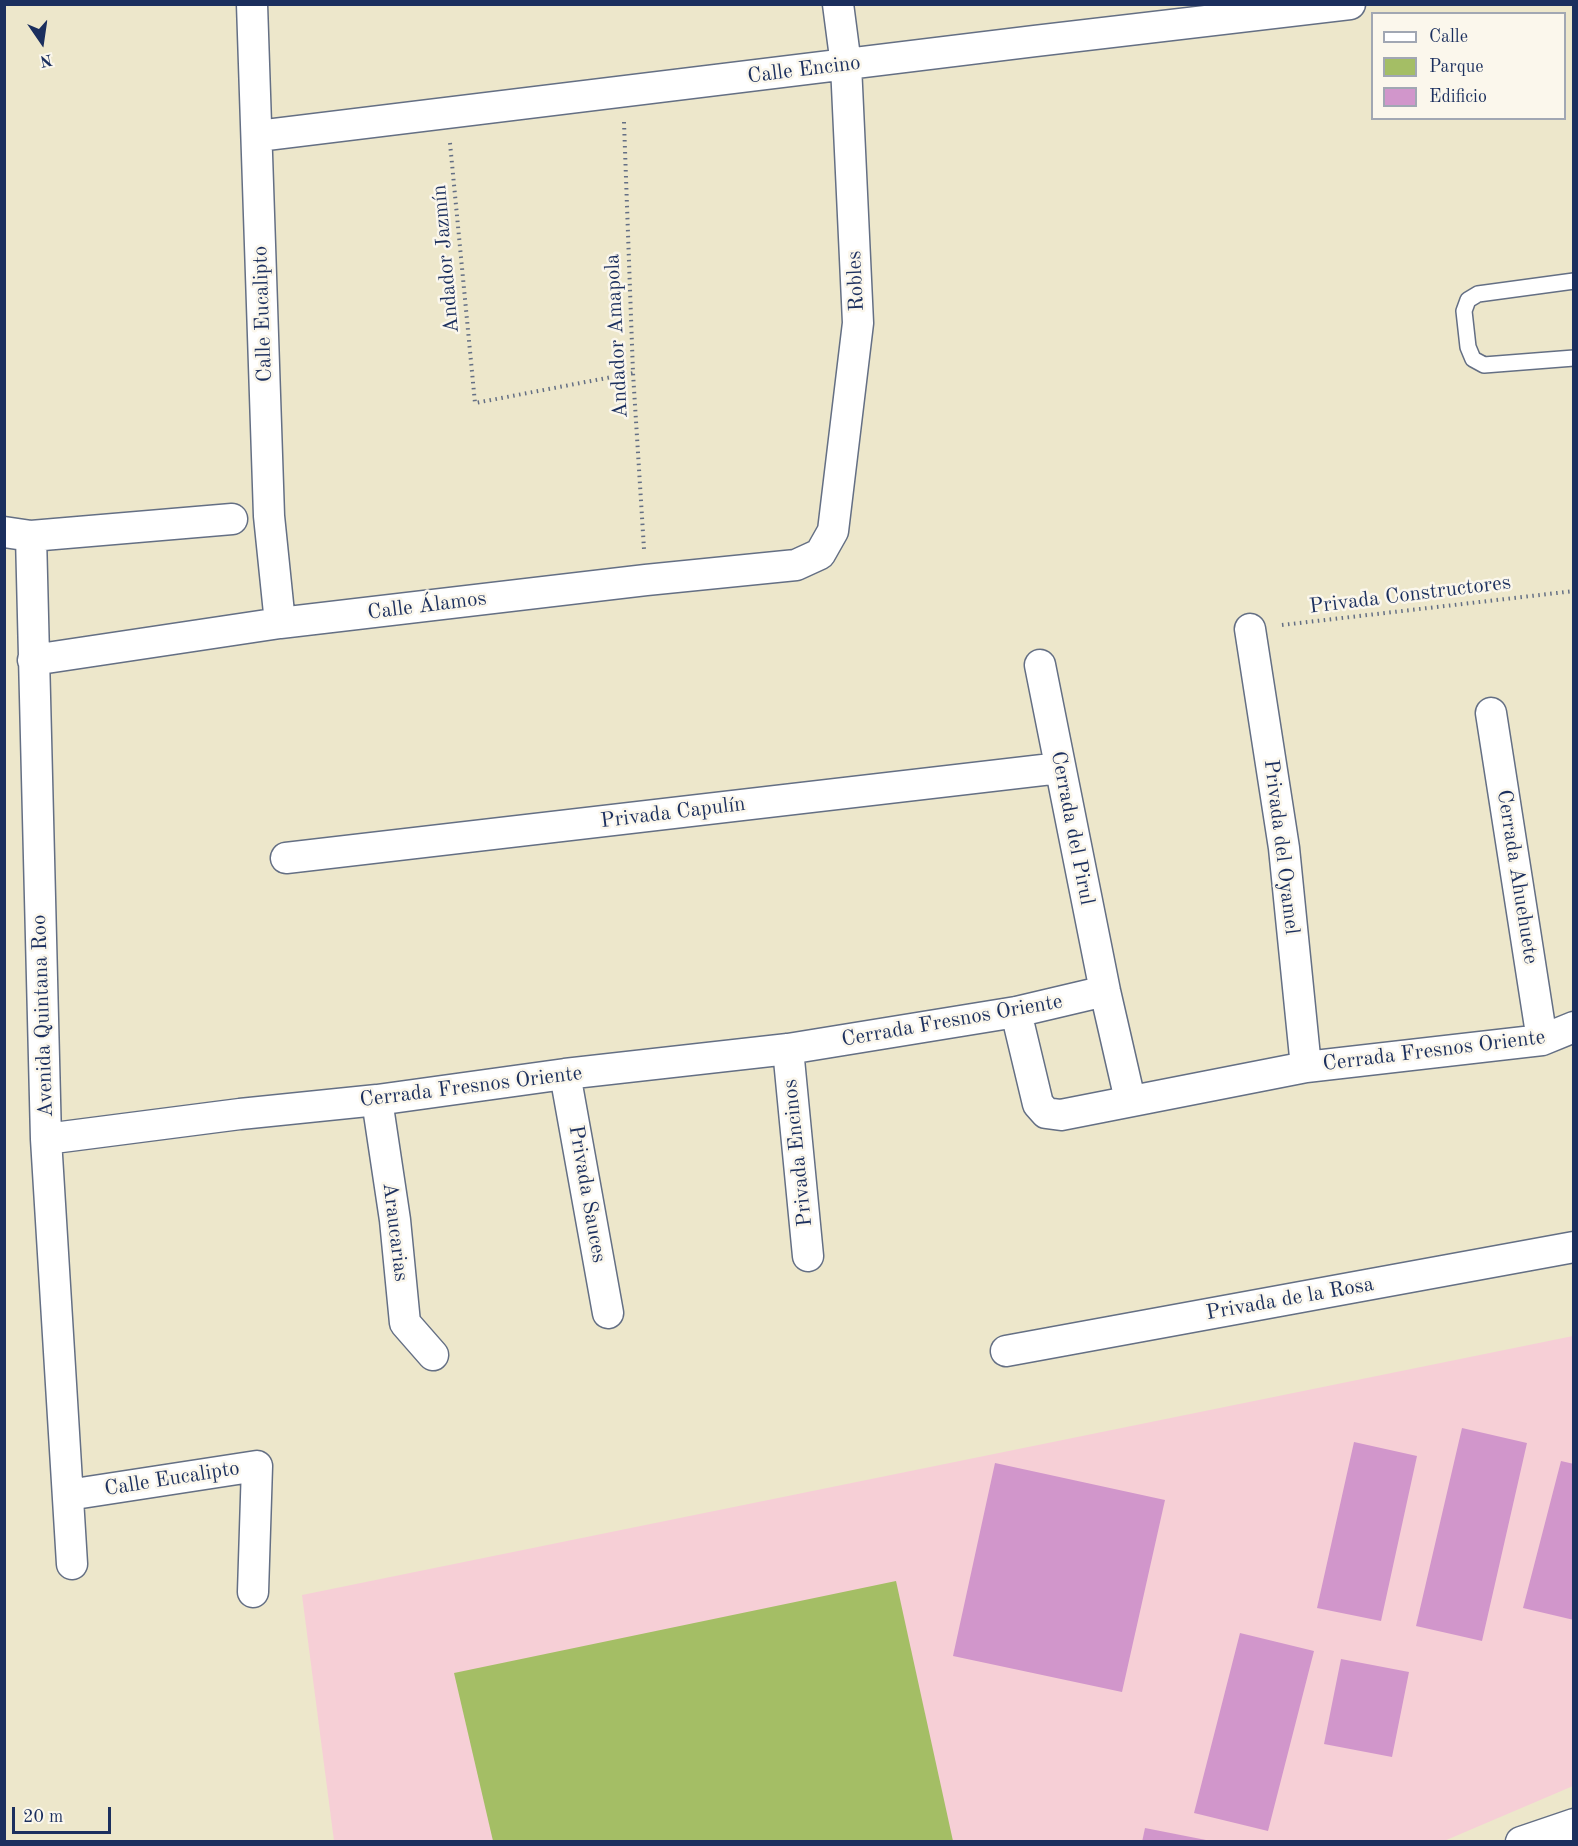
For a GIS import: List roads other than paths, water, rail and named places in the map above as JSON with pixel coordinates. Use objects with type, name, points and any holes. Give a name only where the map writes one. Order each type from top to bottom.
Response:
[{"type":"street","name":"Calle Eucalipto","points":[[252,4],[270,516],[280,623]]},
{"type":"street","name":"Robles","points":[[820,554],[833,531],[858,323],[846,65],[838,4]]},
{"type":"street","name":"Calle Encino","points":[[258,136],[1350,4]]},
{"type":"street","points":[[18,534],[232,519]]},
{"type":"street","name":"Avenida Quintana Roo","points":[[18,534],[33,660],[46,1139],[72,1564]]},
{"type":"street","name":"Calle Álamos","points":[[33,660],[280,623],[646,580],[796,566],[820,554]]},
{"type":"street","name":"Privada del Oyamel","points":[[1250,629],[1284,848],[1306,1067]]},
{"type":"street","name":"Cerrada del Pirul","points":[[1040,665],[1105,991]]},
{"type":"street","name":"Cerrada Ahuehuete","points":[[1491,713],[1542,1040]]},
{"type":"street","name":"Privada Capulín","points":[[286,858],[1060,768]]},
{"type":"street","points":[[1105,991],[1130,1100]]},
{"type":"street","name":"Cerrada Fresnos Oriente","points":[[46,1139],[240,1114],[377,1100],[565,1074],[788,1049],[1016,1012],[1105,991]]},
{"type":"street","name":"Cerrada Fresnos Oriente","points":[[1016,1012],[1038,1104],[1046,1113],[1061,1115],[1306,1067],[1542,1040],[1574,1028]]},
{"type":"street","name":"Privada Encinos","points":[[788,1049],[808,1256]]},
{"type":"street","name":"Privada Sauces","points":[[565,1074],[608,1313]]},
{"type":"street","name":"Araucarias","points":[[377,1100],[395,1220],[405,1323],[433,1355]]},
{"type":"street","name":"Privada de la Rosa","points":[[1006,1351],[1574,1247]]},
{"type":"street","name":"Calle Eucalipto","points":[[68,1495],[257,1466],[253,1592]]},
{"type":"street","points":[[1521,1842],[1574,1824]]},
{"type":"lane","points":[[1574,281],[1478,294],[1468,300],[1464,310],[1468,347],[1473,359],[1484,365],[1574,358]]}]
